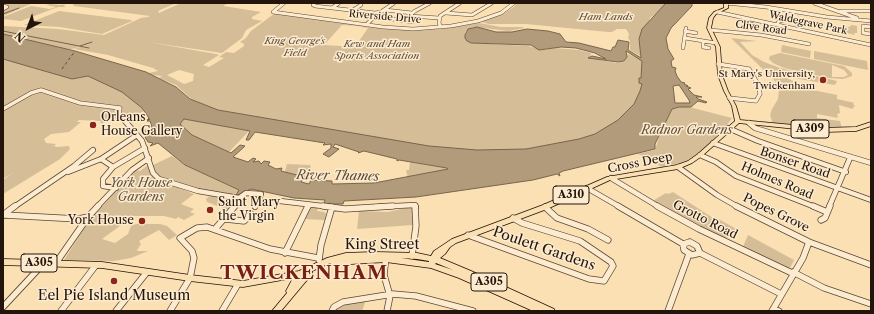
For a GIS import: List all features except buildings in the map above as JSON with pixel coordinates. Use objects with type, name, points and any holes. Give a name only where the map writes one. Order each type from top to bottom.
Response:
[{"type":"main road","points":[[726,3],[725,9],[717,12],[711,18],[710,30],[716,43],[718,64],[723,85],[734,106],[738,121]]},
{"type":"main road","name":"A309","points":[[738,121],[835,130],[856,129],[871,124]]},
{"type":"main road","name":"Cross Deep","points":[[432,262],[436,253],[467,234],[545,207],[611,178],[678,167],[700,156],[728,128],[738,121]]},
{"type":"main road","name":"King Street","points":[[320,261],[412,256],[432,262]]},
{"type":"main road","name":"King Street","points":[[386,257],[432,262]]},
{"type":"main road","points":[[276,311],[288,295],[320,261]]},
{"type":"main road","name":"A305","points":[[3,262],[96,265],[238,284],[300,274]]},
{"type":"main road","name":"A305","points":[[432,262],[541,311]]},
{"type":"main road","points":[[288,295],[300,274],[312,269]]},
{"type":"main road","name":"A305","points":[[531,307],[551,311]]},
{"type":"street","points":[[3,7],[10,3]]},
{"type":"street","name":"Riverside Drive","points":[[284,3],[273,12],[406,29],[466,24],[488,18],[506,10],[514,3]]},
{"type":"street","points":[[315,3],[313,5],[378,13]]},
{"type":"street","points":[[332,8],[339,3]]},
{"type":"street","points":[[366,24],[378,13],[394,3]]},
{"type":"street","points":[[404,20],[412,13],[430,3]]},
{"type":"street","points":[[409,16],[439,18],[459,3]]},
{"type":"street","points":[[446,13],[472,15],[492,3]]},
{"type":"street","points":[[726,3],[763,5],[791,11],[871,21]]},
{"type":"street","points":[[814,3],[862,21]]},
{"type":"street","points":[[353,10],[361,5]]},
{"type":"street","points":[[385,10],[412,13]]},
{"type":"street","points":[[788,17],[788,13],[791,11]]},
{"type":"street","points":[[836,11],[871,11]]},
{"type":"street","name":"Waldegrave Park","points":[[717,12],[871,45]]},
{"type":"street","points":[[385,18],[389,20],[404,20],[413,22]]},
{"type":"street","points":[[439,18],[438,23],[441,27]]},
{"type":"street","points":[[747,18],[744,23],[752,24]]},
{"type":"street","points":[[777,25],[779,21],[784,20]]},
{"type":"street","points":[[871,27],[863,26],[863,33],[871,34]]},
{"type":"street","points":[[683,48],[686,30],[696,33]]},
{"type":"street","name":"Clive Road","points":[[710,30],[754,34],[809,44]]},
{"type":"street","points":[[685,38],[716,43]]},
{"type":"street","points":[[704,42],[703,47],[709,48]]},
{"type":"street","points":[[718,64],[750,69],[759,86],[760,94],[756,101],[730,98]]},
{"type":"street","points":[[3,109],[31,93],[41,90],[72,101],[120,108],[120,114],[137,135],[145,148],[153,173],[159,179],[198,191],[240,198]]},
{"type":"street","points":[[749,123],[755,128],[826,153],[871,163]]},
{"type":"street","points":[[728,128],[758,141],[846,172]]},
{"type":"street","points":[[64,173],[101,159],[137,135]]},
{"type":"street","name":"Bonser Road","points":[[713,143],[871,200]]},
{"type":"street","points":[[116,188],[103,186],[103,179],[113,167],[145,148]]},
{"type":"street","points":[[3,215],[64,173],[93,150]]},
{"type":"street","name":"Holmes Road","points":[[700,156],[716,162],[736,176],[827,212]]},
{"type":"street","points":[[56,263],[88,217],[132,170],[149,158]]},
{"type":"street","points":[[821,220],[825,218],[846,172],[850,158]]},
{"type":"street","points":[[101,159],[113,167]]},
{"type":"street","name":"Popes Grove","points":[[678,167],[734,205],[810,242],[871,265]]},
{"type":"street","name":"Grotto Road","points":[[611,178],[640,197],[699,229],[793,272],[824,288],[871,304]]},
{"type":"street","points":[[587,188],[683,244],[694,243],[699,248],[700,253]]},
{"type":"street","points":[[215,229],[225,220],[240,198],[248,193],[261,194],[255,207]]},
{"type":"street","points":[[280,202],[332,208],[415,205],[416,226],[412,256]]},
{"type":"street","points":[[285,253],[309,205]]},
{"type":"street","points":[[545,207],[557,218],[588,229],[608,240]]},
{"type":"street","points":[[170,311],[190,278],[194,255],[180,238],[204,226],[258,246],[320,261],[332,208]]},
{"type":"street","points":[[225,220],[236,219],[244,221],[250,214]]},
{"type":"street","points":[[3,215],[78,219],[88,217]]},
{"type":"street","name":"Poulett Gardens","points":[[467,234],[589,279],[604,281],[613,266],[611,262],[580,241],[522,223],[513,218]]},
{"type":"street","points":[[775,310],[781,294],[793,272],[803,258],[810,242]]},
{"type":"street","points":[[683,244],[684,250],[689,254],[695,255],[700,253],[781,294]]},
{"type":"street","points":[[668,311],[689,254]]},
{"type":"street","points":[[386,257],[384,275],[390,294],[387,311]]},
{"type":"street","points":[[3,307],[44,263]]},
{"type":"street","points":[[61,311],[96,265]]},
{"type":"street","points":[[116,311],[147,272]]},
{"type":"street","points":[[222,311],[238,284]]},
{"type":"street","points":[[332,311],[334,307],[343,302],[390,294],[416,296],[473,311]]},
{"type":"green space","points":[[3,3],[33,3],[3,16]]},
{"type":"green space","points":[[70,3],[63,5],[66,7],[58,7],[21,21],[3,19],[3,17],[31,6],[50,9],[56,7],[46,5]]},
{"type":"green space","points":[[75,3],[176,3],[158,11],[159,13],[181,3],[229,3],[223,6],[261,12],[252,17],[252,19],[262,21],[246,30],[242,38],[222,53],[148,42],[219,55],[203,65],[209,67],[224,58],[219,57],[226,52],[234,53],[244,46],[244,44],[240,42],[246,38],[251,31],[275,13],[365,25],[368,27],[406,30],[441,29],[479,23],[501,27],[523,27],[524,28],[509,31],[473,27],[465,32],[471,43],[528,46],[542,50],[555,48],[579,50],[591,53],[590,58],[616,63],[624,62],[628,54],[641,60],[643,64],[645,86],[634,106],[616,123],[590,137],[561,145],[531,150],[493,152],[414,146],[269,121],[200,107],[176,85],[159,78],[162,76],[144,74],[158,71],[153,68],[108,55],[74,49],[91,44],[68,50],[3,35],[3,26],[58,29],[104,35],[141,18],[150,16],[74,6],[73,4],[68,6]],"holes":[[[342,25],[368,28],[355,47],[324,45]],[[179,70],[194,74],[193,81],[184,84],[167,75]]]},
{"type":"green space","name":"Ham Lands","points":[[517,3],[666,3],[661,10],[650,18],[640,56],[630,50],[630,41],[628,38],[629,34],[626,29],[617,29],[612,32],[608,32],[526,24],[489,24],[482,22],[504,13],[514,7]]},
{"type":"green space","points":[[59,11],[132,21],[102,34],[60,27],[24,25]]},
{"type":"green space","points":[[833,25],[845,27],[850,27],[851,25],[857,26],[857,33],[854,33],[855,35],[841,32],[840,30],[832,28]]},
{"type":"green space","points":[[731,38],[757,41],[740,42],[752,55],[764,62],[780,68],[837,81],[835,85],[781,76],[793,81],[803,88],[837,95],[837,99],[855,103],[853,103],[855,107],[853,107],[853,109],[839,105],[840,113],[837,114],[838,118],[817,114],[817,118],[840,121],[842,129],[773,124],[770,115],[778,99],[779,90],[775,81]]},
{"type":"green space","points":[[782,45],[811,51],[810,58],[781,52]]},
{"type":"green space","points":[[814,51],[867,61],[868,70],[814,59]]},
{"type":"green space","points":[[780,53],[844,66],[852,73],[852,76],[843,79],[829,78],[784,68],[773,63],[769,59],[770,56]],"holes":[[[832,65],[844,70],[848,75],[844,77],[832,77]]]},
{"type":"green space","points":[[7,59],[78,78],[91,75],[116,86],[144,107],[142,109],[144,111],[127,120],[122,115],[119,119],[106,120],[102,124],[100,123],[101,121],[79,120],[77,122],[81,122],[69,132],[51,134],[44,139],[46,143],[56,144],[54,146],[57,147],[69,146],[70,149],[60,159],[3,194],[3,180],[14,172],[3,179],[3,61]]},
{"type":"green space","name":"Radnor Gardens","points":[[685,106],[732,118],[706,147],[692,158],[680,163],[662,167],[638,154],[655,150],[661,131],[672,109]]},
{"type":"green space","points":[[186,119],[249,131],[229,152],[192,135],[180,124],[181,121]]},
{"type":"green space","name":"York House Gardens","points":[[172,156],[185,165],[240,191],[233,195],[203,190],[161,177],[155,171],[153,165]]},
{"type":"green space","points":[[410,162],[447,168],[448,170],[408,178],[406,170],[409,170]]},
{"type":"green space","points":[[287,164],[310,165],[311,167],[301,182],[284,175]]},
{"type":"green space","points":[[148,165],[158,180],[194,194],[181,204],[194,209],[190,212],[195,214],[184,220],[178,217],[176,219],[164,216],[122,216],[120,219],[125,219],[122,223],[124,223],[102,239],[115,243],[128,234],[131,226],[136,224],[160,224],[167,226],[177,235],[169,240],[159,230],[139,241],[141,244],[137,250],[148,251],[131,258],[114,261],[64,260],[92,216],[134,170],[140,171]]},
{"type":"green space","points":[[673,192],[713,218],[715,217],[738,230],[723,240],[651,202],[666,193],[668,194]]},
{"type":"green space","points":[[212,194],[235,201],[235,203],[230,210],[207,202],[206,199]]},
{"type":"green space","points":[[310,207],[318,208],[317,211],[324,212],[326,214],[325,220],[303,219]]},
{"type":"green space","points":[[410,207],[413,209],[413,225],[357,229],[359,211],[388,212]]},
{"type":"green space","points":[[748,235],[794,260],[789,270],[742,249]]},
{"type":"green space","points":[[367,297],[362,311],[334,311],[339,306]]},
{"type":"shaded area","points":[[666,3],[692,3],[692,6],[671,28],[666,38],[668,49],[674,59],[671,61],[672,67],[676,68],[675,71],[677,76],[681,82],[685,83],[684,84],[688,86],[686,86],[691,88],[688,89],[694,95],[702,97],[696,97],[698,99],[707,102],[698,101],[691,107],[679,107],[672,109],[655,144],[655,149],[563,171],[559,173],[560,176],[557,174],[533,180],[416,197],[344,201],[343,204],[324,204],[325,200],[294,198],[251,189],[240,195],[236,195],[239,190],[185,165],[158,143],[150,146],[153,143],[148,142],[145,137],[153,133],[153,129],[143,133],[141,132],[152,127],[150,121],[147,121],[150,119],[147,120],[149,118],[142,108],[122,92],[88,76],[72,79],[3,59],[3,34],[75,51],[146,72],[176,87],[190,99],[218,110],[429,146],[477,150],[526,149],[579,139],[595,134],[618,120],[634,104],[640,91],[642,84],[639,83],[639,78],[641,78],[642,61],[626,51],[627,57],[624,61],[618,62],[588,58],[592,56],[606,59],[595,53],[576,48],[561,47],[539,50],[531,45],[471,43],[465,38],[468,29],[477,27],[496,32],[512,32],[527,29],[548,31],[560,34],[566,42],[579,43],[611,51],[613,47],[615,47],[618,40],[629,42],[628,50],[641,58],[639,39],[642,29]],"holes":[[[679,85],[689,100],[690,103],[675,103],[673,86]],[[184,119],[250,131],[246,140],[249,140],[255,132],[325,143],[323,145],[331,144],[331,148],[323,154],[329,157],[339,149],[333,147],[335,144],[359,152],[358,153],[364,151],[397,159],[397,161],[399,160],[448,169],[374,183],[332,184],[332,181],[311,180],[309,184],[301,182],[305,177],[281,171],[282,168],[276,169],[268,165],[270,162],[264,161],[261,164],[259,161],[253,162],[256,159],[253,158],[248,162],[233,157],[245,146],[240,145],[231,153],[192,135],[180,124]]]},
{"type":"waterway","points":[[3,14],[19,8]]},
{"type":"waterway","points":[[3,31],[89,48]]},
{"type":"waterway","points":[[80,46],[92,42]]},
{"type":"ferry route","points":[[62,69],[75,51]]},
{"type":"place","name":"St Mary's University, Twickenham","points":[[823,80]]},
{"type":"place","name":"Orleans House Gallery","points":[[93,125]]},
{"type":"place","name":"Saint Mary the Virgin","points":[[210,210]]},
{"type":"place","name":"York House","points":[[142,221]]},
{"type":"place","name":"Eel Pie Island Museum","points":[[114,281]]},
{"type":"district","name":"TWICKENHAM","points":[[304,274]]},
{"type":"park label","name":"King George's Field","points":[[295,46]]},
{"type":"park label","name":"Kew and Ham Sports Association","points":[[377,50]]},
{"type":"water label","name":"River Thames","points":[[338,176]]}]
